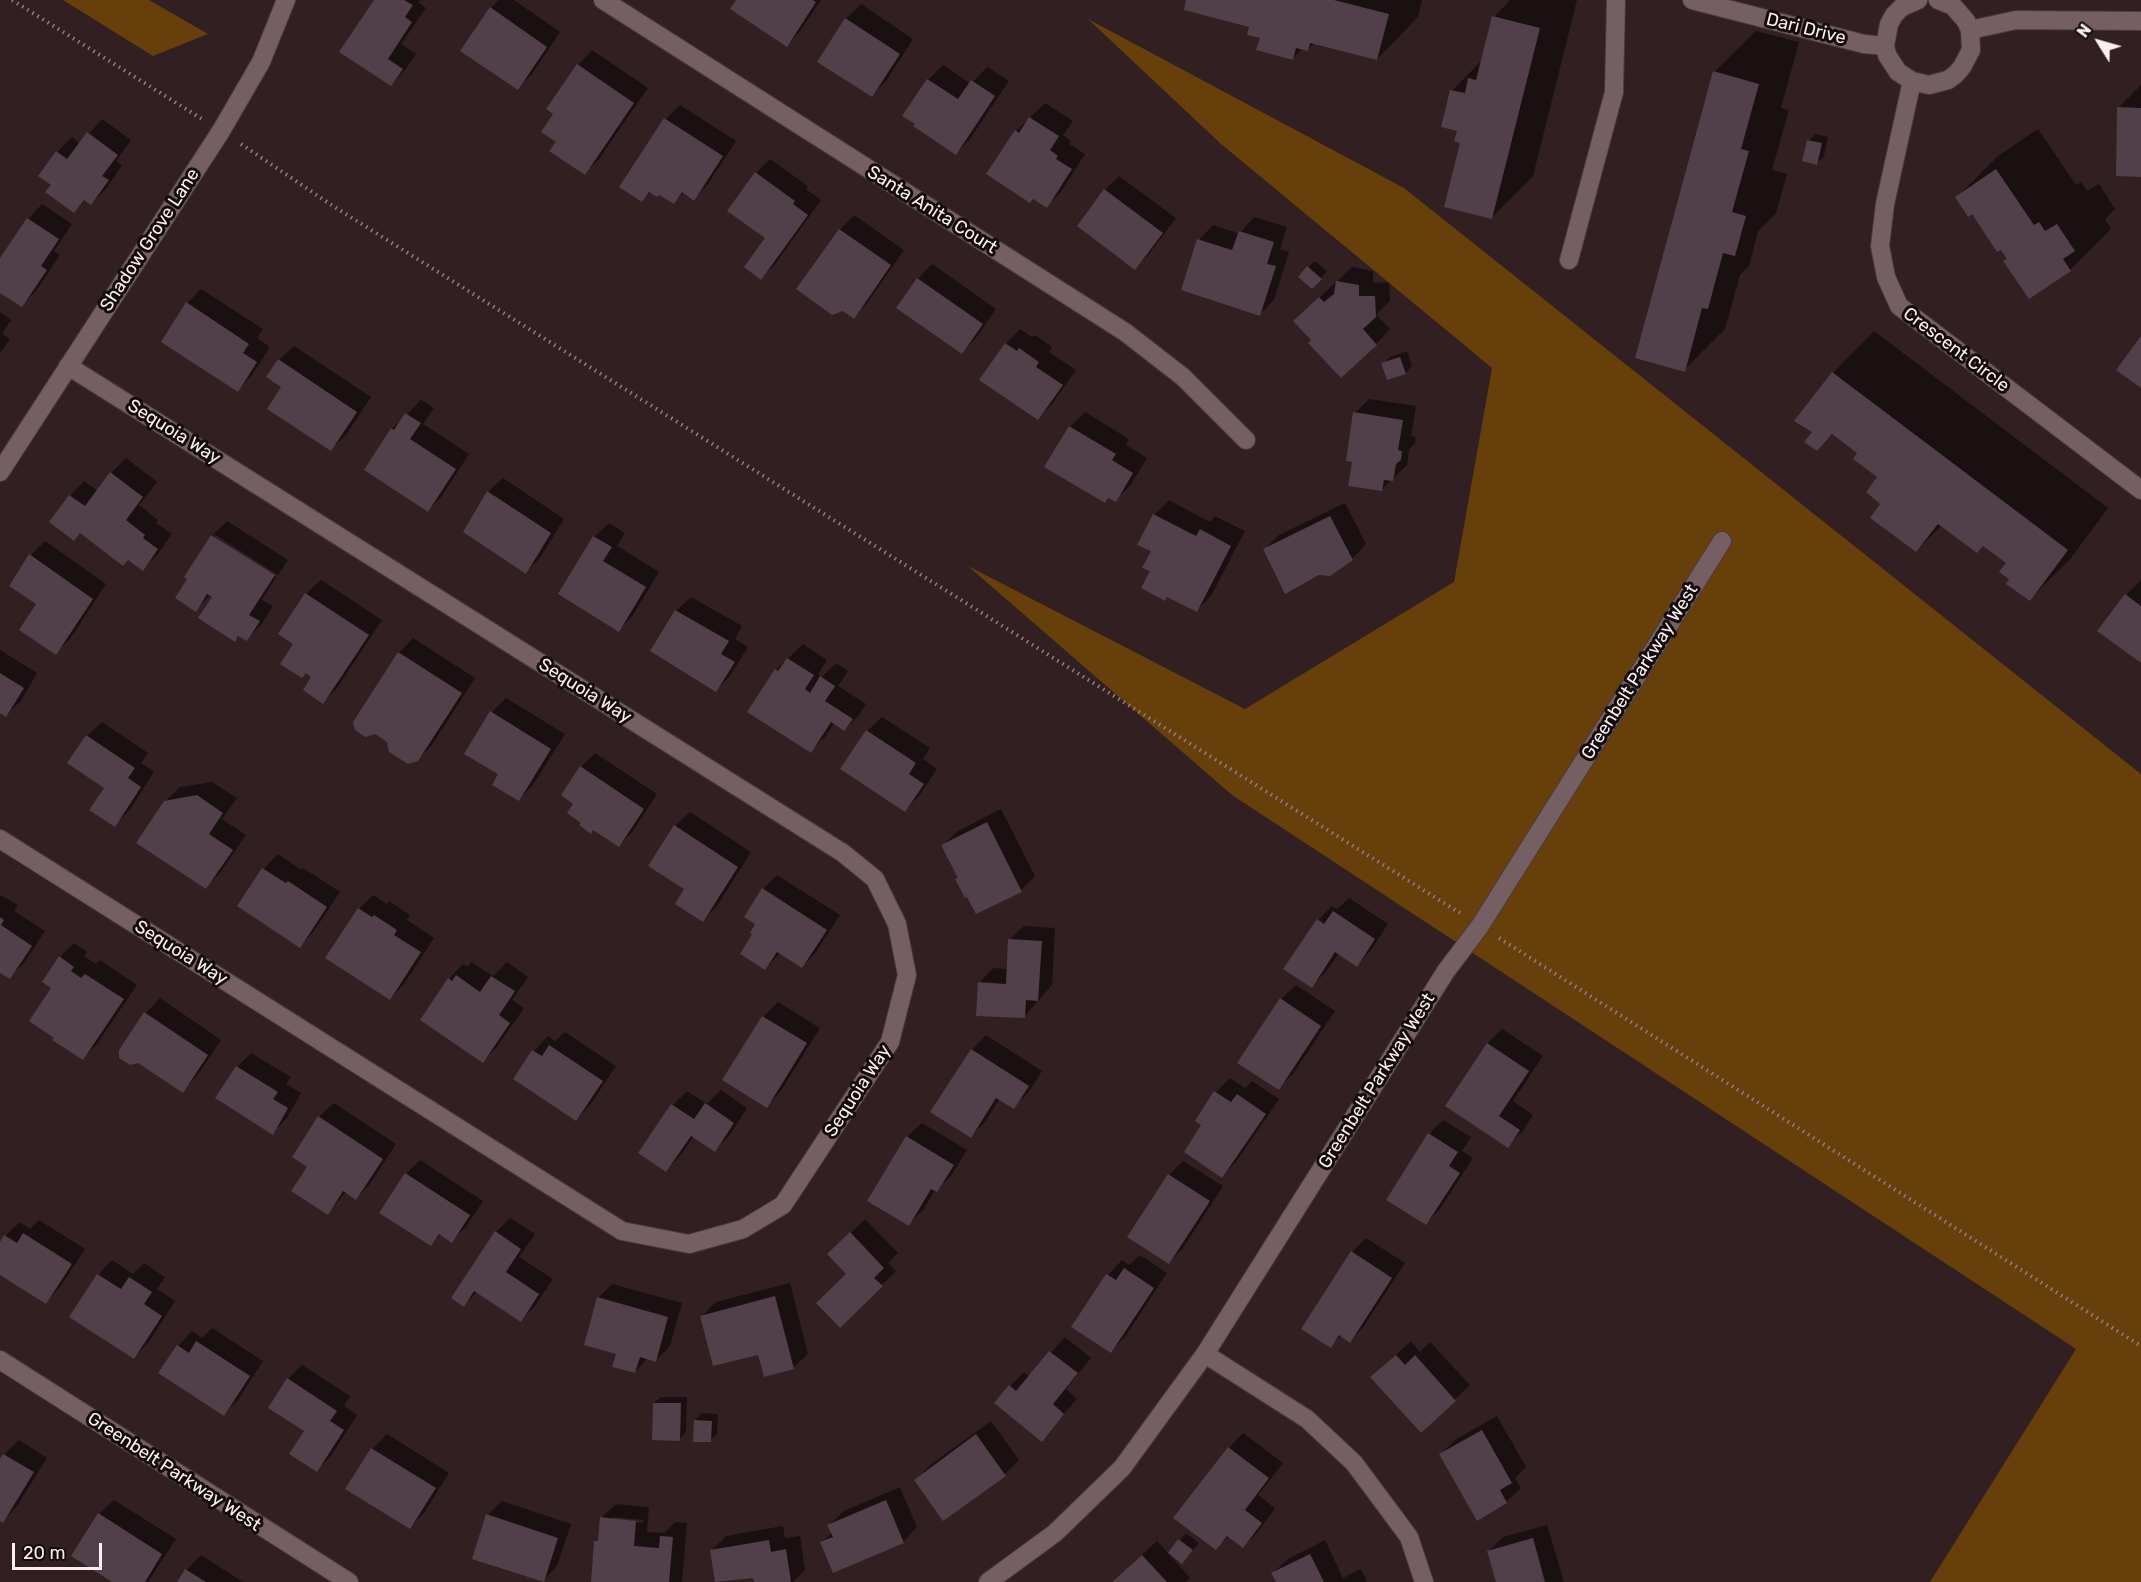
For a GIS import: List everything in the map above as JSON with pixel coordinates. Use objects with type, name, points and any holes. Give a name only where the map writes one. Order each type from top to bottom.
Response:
[{"type":"street","name":"Shadow Grove Lane","points":[[0,472],[221,131],[261,62],[286,0]]},
{"type":"street","name":"Santa Anita Court","points":[[603,0],[1125,332],[1183,377],[1246,440]]},
{"type":"street","points":[[1569,260],[1614,92],[1616,0]]},
{"type":"street","name":"Dari Drive","points":[[1692,0],[1747,7],[1864,44],[1885,46]]},
{"type":"street","points":[[1918,0],[1902,7],[1894,15],[1889,24],[1885,46],[1898,72],[1912,81],[1929,84],[1938,83],[1956,74],[1971,50],[1970,30],[1961,13],[1942,0]]},
{"type":"street","points":[[1970,30],[2016,20],[2141,21]]},
{"type":"street","name":"Crescent Circle","points":[[1912,81],[1886,204],[1880,246],[1886,277],[1899,306],[2141,490]]},
{"type":"street","name":"Sequoia Way","points":[[0,839],[622,1231],[689,1244],[743,1229],[783,1205],[890,1042],[907,975],[897,924],[875,879],[843,853],[69,366]]},
{"type":"street","name":"Greenbelt Parkway West","points":[[988,1582],[1055,1533],[1122,1468],[1205,1354],[1446,971],[1480,926],[1722,541]]},
{"type":"street","points":[[1205,1354],[1307,1419],[1354,1463],[1408,1537],[1424,1582]]},
{"type":"street","name":"Greenbelt Parkway West","points":[[0,1360],[349,1582]]},
{"type":"path","points":[[12,0],[221,131],[343,212],[1480,926],[2141,1346]]},
{"type":"shaded area","points":[[63,0],[149,0],[208,34],[153,56]]},
{"type":"shaded area","points":[[1088,19],[1404,188],[2141,774],[2141,1582],[1930,1582],[2076,1349],[1232,795],[968,566],[1245,709],[1454,582],[1492,368],[1221,144]]},
{"type":"building","points":[[374,0],[404,0],[413,5],[405,17],[412,22],[388,59],[403,69],[391,86],[339,52]]},
{"type":"building","points":[[736,0],[813,0],[816,2],[787,47],[730,9]]},
{"type":"building","points":[[1186,0],[1334,0],[1389,14],[1377,60],[1310,43],[1308,51],[1296,48],[1293,60],[1256,50],[1260,38],[1247,35],[1249,27],[1184,10]]},
{"type":"building","points":[[490,7],[547,47],[518,90],[460,51]]},
{"type":"building","points":[[1492,16],[1540,28],[1492,219],[1444,207],[1460,143],[1454,141],[1457,131],[1441,127],[1450,90],[1465,93],[1468,78],[1476,80]]},
{"type":"building","points":[[845,18],[900,54],[872,97],[817,62]]},
{"type":"building","points":[[577,64],[634,103],[585,175],[549,151],[556,142],[541,132],[553,114],[546,109]]},
{"type":"building","points":[[1713,71],[1759,84],[1741,149],[1749,151],[1732,212],[1746,216],[1735,256],[1723,253],[1708,309],[1702,308],[1685,372],[1635,358]]},
{"type":"building","points":[[927,79],[958,99],[971,80],[995,96],[956,155],[902,116]]},
{"type":"building","points":[[2117,107],[2141,108],[2141,177],[2116,176]]},
{"type":"building","points":[[1029,117],[1059,136],[1050,150],[1058,156],[1056,159],[1072,169],[1047,208],[1033,199],[1030,203],[986,174],[1015,130],[1019,133]]},
{"type":"building","points":[[664,118],[723,156],[694,201],[682,192],[674,204],[649,192],[642,202],[619,187]]},
{"type":"building","points":[[87,132],[118,155],[102,176],[109,180],[91,205],[84,200],[74,213],[45,192],[51,185],[38,176],[56,151],[67,159]]},
{"type":"building","points":[[1807,140],[1822,143],[1817,165],[1802,161]]},
{"type":"building","points":[[1996,169],[2034,225],[2039,222],[2045,231],[2057,224],[2075,251],[2063,259],[2071,271],[2029,299],[2003,261],[2007,259],[2001,250],[1997,252],[1972,214],[1968,217],[1955,197]]},
{"type":"building","points":[[755,172],[795,201],[793,204],[808,215],[761,280],[744,267],[765,238],[727,211]]},
{"type":"building","points":[[1104,189],[1163,233],[1135,270],[1077,226]]},
{"type":"building","points":[[27,218],[59,239],[41,266],[47,270],[22,307],[0,293],[0,258]]},
{"type":"building","points":[[839,229],[891,265],[854,319],[843,311],[832,315],[796,289]]},
{"type":"building","points":[[1239,231],[1274,242],[1267,264],[1276,266],[1260,316],[1181,290],[1197,239],[1232,250]]},
{"type":"building","points":[[1307,266],[1322,279],[1312,289],[1298,277]]},
{"type":"building","points":[[917,278],[983,324],[962,354],[896,308]]},
{"type":"building","points":[[1336,281],[1359,285],[1359,296],[1375,296],[1376,317],[1363,329],[1377,345],[1341,378],[1308,343],[1311,340],[1293,321],[1319,297],[1324,302],[1334,294]]},
{"type":"building","points":[[186,302],[249,344],[243,353],[257,362],[238,392],[161,342]]},
{"type":"building","points":[[2141,336],[2141,388],[2116,370]]},
{"type":"building","points":[[1005,343],[1017,351],[1019,348],[1039,362],[1036,367],[1063,385],[1038,420],[979,380]]},
{"type":"building","points":[[1400,357],[1406,374],[1387,380],[1381,363]]},
{"type":"building","points":[[278,359],[357,412],[331,451],[267,409],[281,387],[266,377]]},
{"type":"building","points":[[1832,372],[2068,550],[2030,601],[2006,584],[2009,579],[1999,572],[2006,563],[1983,546],[1977,553],[1938,524],[1916,552],[1870,518],[1880,504],[1866,492],[1877,477],[1853,459],[1857,453],[1832,434],[1817,451],[1804,442],[1812,432],[1794,421]]},
{"type":"building","points":[[1353,412],[1403,420],[1398,450],[1402,451],[1401,460],[1396,464],[1393,481],[1384,480],[1382,491],[1348,486],[1352,462],[1346,461]]},
{"type":"building","points":[[405,413],[421,423],[410,439],[456,469],[428,512],[364,470],[391,428],[394,430]]},
{"type":"building","points":[[1069,426],[1116,454],[1112,460],[1133,473],[1116,502],[1108,498],[1105,503],[1044,467]]},
{"type":"building","points":[[110,472],[143,497],[126,520],[145,535],[143,538],[158,549],[143,571],[128,560],[123,566],[80,533],[74,541],[49,522],[69,495],[85,506]]},
{"type":"building","points":[[487,491],[551,533],[526,574],[463,532]]},
{"type":"building","points":[[1153,514],[1196,536],[1200,529],[1231,546],[1197,612],[1167,597],[1165,601],[1141,588],[1150,571],[1142,568],[1151,551],[1137,545]]},
{"type":"building","points":[[1330,516],[1353,560],[1330,576],[1319,575],[1285,594],[1263,549]]},
{"type":"building","points":[[211,535],[275,575],[249,615],[260,621],[247,641],[238,636],[235,642],[198,618],[212,597],[207,594],[196,612],[175,598],[187,579],[184,577]]},
{"type":"building","points":[[593,536],[612,547],[603,561],[646,587],[619,632],[558,594]]},
{"type":"building","points":[[29,554],[93,599],[56,655],[19,630],[36,604],[9,586]]},
{"type":"building","points":[[305,593],[369,635],[323,704],[303,690],[311,677],[306,673],[302,678],[280,664],[293,644],[278,634]]},
{"type":"building","points":[[2125,594],[2141,606],[2141,663],[2097,631]]},
{"type":"building","points":[[675,610],[729,641],[721,654],[735,662],[716,692],[650,651]]},
{"type":"building","points":[[398,652],[462,693],[418,761],[408,764],[389,752],[387,742],[375,734],[365,737],[355,730],[353,722]]},
{"type":"building","points":[[787,658],[814,675],[805,689],[810,693],[820,676],[835,686],[825,701],[853,719],[844,731],[831,722],[811,753],[747,712],[775,669],[778,671]]},
{"type":"building","points":[[0,673],[24,688],[6,717],[0,713]]},
{"type":"building","points":[[490,711],[551,749],[519,801],[492,785],[498,774],[464,754]]},
{"type":"building","points":[[866,730],[916,763],[909,774],[924,784],[905,812],[840,769]]},
{"type":"building","points":[[86,735],[135,768],[128,778],[141,787],[115,827],[89,810],[104,788],[67,763]]},
{"type":"building","points":[[580,766],[644,809],[619,847],[593,830],[591,834],[567,813],[573,804],[561,795]]},
{"type":"building","points":[[197,795],[223,813],[209,834],[233,850],[206,889],[136,843],[164,801]]},
{"type":"building","points":[[987,822],[1022,892],[976,914],[955,879],[958,878],[941,845]]},
{"type":"building","points":[[674,825],[738,867],[703,922],[675,904],[684,889],[648,866]]},
{"type":"building","points":[[262,868],[286,883],[288,881],[327,907],[300,948],[237,906]]},
{"type":"building","points":[[762,888],[827,930],[802,968],[777,952],[765,970],[740,954],[755,924],[744,917]]},
{"type":"building","points":[[358,908],[397,930],[394,935],[421,952],[390,1000],[325,958]]},
{"type":"building","points":[[1333,911],[1375,939],[1357,967],[1335,952],[1312,988],[1283,969],[1317,919],[1324,924]]},
{"type":"building","points":[[0,917],[4,920],[1,925],[32,946],[10,979],[0,973]]},
{"type":"building","points":[[1008,939],[1042,941],[1038,1001],[1026,1000],[1025,1018],[976,1016],[978,982],[1006,984]]},
{"type":"building","points":[[59,956],[74,967],[71,971],[81,978],[85,974],[124,999],[83,1060],[52,1040],[54,1038],[29,1021],[51,988],[42,982]]},
{"type":"building","points":[[456,975],[480,992],[491,976],[515,991],[499,1015],[510,1023],[483,1063],[420,1020],[448,978],[452,981]]},
{"type":"building","points":[[1280,998],[1321,1026],[1279,1090],[1237,1063]]},
{"type":"building","points":[[144,1012],[208,1055],[183,1093],[138,1063],[130,1065],[119,1058],[119,1050]]},
{"type":"building","points":[[762,1016],[807,1043],[767,1108],[722,1080]]},
{"type":"building","points":[[1487,1043],[1529,1071],[1499,1116],[1520,1130],[1508,1148],[1445,1106]]},
{"type":"building","points":[[549,1045],[603,1081],[576,1121],[513,1079],[532,1050],[542,1056]]},
{"type":"building","points":[[971,1049],[1029,1086],[1014,1109],[996,1098],[971,1138],[930,1112]]},
{"type":"building","points":[[236,1066],[278,1092],[273,1099],[288,1108],[273,1135],[215,1098]]},
{"type":"building","points":[[1214,1091],[1231,1102],[1237,1094],[1266,1114],[1222,1178],[1184,1152],[1201,1125],[1195,1121]]},
{"type":"building","points":[[705,1103],[734,1123],[715,1152],[691,1136],[666,1172],[638,1153],[671,1104],[694,1119]]},
{"type":"building","points":[[318,1116],[383,1159],[356,1200],[343,1191],[328,1215],[291,1191],[307,1167],[292,1157]]},
{"type":"building","points":[[1428,1133],[1458,1152],[1449,1166],[1460,1173],[1426,1225],[1386,1200]]},
{"type":"building","points":[[906,1136],[954,1165],[937,1192],[931,1189],[909,1226],[867,1201]]},
{"type":"building","points":[[405,1173],[470,1215],[452,1243],[439,1234],[431,1246],[379,1213]]},
{"type":"building","points":[[1168,1174],[1210,1201],[1169,1264],[1127,1237]]},
{"type":"building","points":[[495,1231],[521,1249],[506,1272],[539,1294],[521,1322],[474,1291],[464,1307],[451,1298]]},
{"type":"building","points":[[850,1232],[884,1268],[874,1278],[883,1286],[840,1328],[816,1303],[846,1274],[827,1254]]},
{"type":"building","points":[[23,1233],[72,1264],[46,1304],[0,1275],[0,1242],[4,1235],[17,1243]]},
{"type":"building","points":[[1351,1251],[1392,1278],[1350,1343],[1339,1335],[1331,1348],[1301,1329]]},
{"type":"building","points":[[1124,1268],[1154,1288],[1111,1353],[1071,1327],[1106,1274],[1116,1280]]},
{"type":"building","points":[[97,1274],[121,1289],[129,1277],[152,1292],[144,1304],[162,1316],[134,1359],[69,1317]]},
{"type":"building","points":[[775,1296],[794,1369],[764,1377],[758,1355],[713,1366],[700,1316]]},
{"type":"building","points":[[597,1297],[668,1317],[656,1362],[640,1357],[635,1373],[612,1367],[616,1354],[584,1345]]},
{"type":"building","points":[[196,1341],[250,1376],[224,1416],[158,1373],[177,1345],[189,1353]]},
{"type":"building","points":[[1049,1351],[1078,1373],[1053,1404],[1064,1414],[1042,1442],[994,1403],[1009,1385],[1016,1391]]},
{"type":"building","points":[[1396,1355],[1405,1365],[1415,1355],[1456,1401],[1421,1433],[1370,1377]]},
{"type":"building","points":[[287,1378],[337,1411],[330,1421],[344,1430],[317,1472],[289,1454],[304,1431],[268,1408]]},
{"type":"building","points":[[653,1403],[681,1403],[680,1441],[652,1440]]},
{"type":"building","points":[[694,1420],[712,1421],[711,1442],[693,1442]]},
{"type":"building","points":[[1482,1430],[1512,1483],[1500,1490],[1507,1503],[1477,1521],[1439,1454]]},
{"type":"building","points":[[976,1434],[1006,1476],[943,1521],[914,1480]]},
{"type":"building","points":[[1228,1447],[1269,1478],[1245,1510],[1262,1523],[1243,1548],[1227,1536],[1216,1550],[1173,1518]]},
{"type":"building","points":[[371,1448],[436,1488],[410,1529],[345,1489]]},
{"type":"building","points":[[3,1454],[34,1472],[3,1523],[0,1521],[0,1459]]},
{"type":"building","points":[[886,1500],[904,1543],[833,1573],[820,1542],[833,1537],[827,1525]]},
{"type":"building","points":[[98,1513],[162,1554],[145,1582],[112,1582],[71,1556]]},
{"type":"building","points":[[486,1514],[558,1538],[544,1582],[472,1559]]},
{"type":"building","points":[[600,1517],[636,1521],[634,1546],[659,1548],[660,1536],[673,1537],[669,1582],[591,1582],[594,1541],[598,1541]]},
{"type":"building","points":[[1533,1538],[1545,1582],[1496,1582],[1487,1551]]},
{"type":"building","points":[[1178,1539],[1193,1550],[1182,1564],[1168,1553]]},
{"type":"building","points":[[769,1540],[771,1552],[786,1549],[791,1582],[754,1582],[753,1578],[715,1582],[710,1550]]},
{"type":"building","points":[[1310,1554],[1324,1582],[1276,1582],[1271,1573]]},
{"type":"building","points":[[1142,1555],[1167,1582],[1112,1582]]},
{"type":"building","points":[[185,1569],[206,1582],[177,1582]]}]
